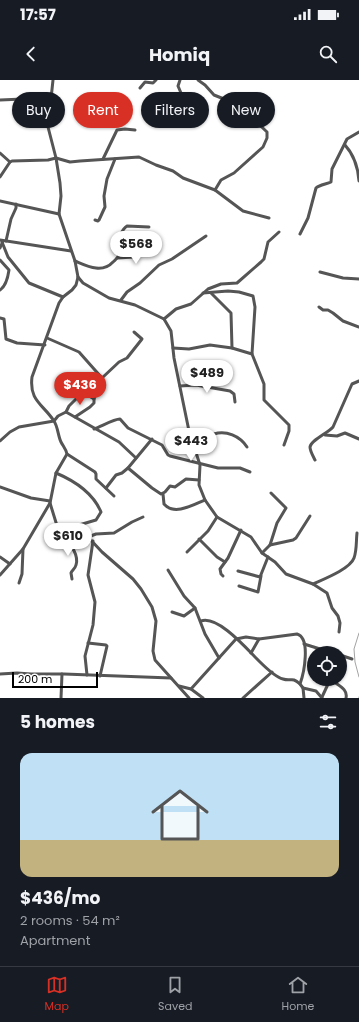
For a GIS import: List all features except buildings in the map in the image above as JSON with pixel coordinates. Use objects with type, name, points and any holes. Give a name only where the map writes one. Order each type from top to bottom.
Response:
[{"type":"street","points":[[52,92],[53,80]]},
{"type":"street","points":[[140,88],[145,82],[153,83],[156,80]]},
{"type":"street","points":[[180,80],[178,86],[180,92]]},
{"type":"street","points":[[200,81],[214,95],[239,105],[267,132],[264,147],[234,173],[221,180],[216,190]]},
{"type":"street","points":[[0,100],[12,99]]},
{"type":"street","points":[[48,128],[56,158],[61,196],[59,214],[75,262],[78,278],[76,285],[59,303],[45,345],[32,377],[32,394],[54,421],[67,454],[95,472],[96,479],[114,496]]},
{"type":"street","points":[[103,159],[117,130],[134,130]]},
{"type":"street","points":[[300,234],[310,211],[316,188],[331,182],[332,169],[345,145],[350,137],[359,132]]},
{"type":"street","points":[[345,145],[351,151],[354,158],[359,181]]},
{"type":"street","points":[[0,153],[10,162],[48,160],[56,158],[70,162],[130,156],[139,157],[173,171],[183,178],[216,190],[244,211],[269,218]]},
{"type":"street","points":[[95,220],[99,220],[105,207],[104,196],[107,179],[116,158]]},
{"type":"street","points":[[0,177],[10,162]]},
{"type":"street","points":[[0,200],[59,214]]},
{"type":"street","points":[[0,248],[10,219],[16,208],[16,204]]},
{"type":"street","points":[[75,262],[90,268],[105,268],[112,264],[120,253],[118,242],[125,227],[149,227]]},
{"type":"street","points":[[164,319],[176,309],[191,304],[208,289],[221,284],[235,284],[246,277],[264,259],[268,242],[279,232]]},
{"type":"street","points":[[121,300],[127,292],[140,283],[159,265],[172,259],[206,236]]},
{"type":"street","points":[[3,241],[71,251]]},
{"type":"street","points":[[3,241],[8,257],[29,283],[64,297]]},
{"type":"street","points":[[117,258],[134,257],[143,248]]},
{"type":"street","points":[[0,260],[9,270],[5,284],[0,290]]},
{"type":"street","points":[[320,272],[343,278],[359,279]]},
{"type":"street","points":[[78,278],[83,283],[109,298],[135,305],[164,319],[171,331],[189,431],[200,464],[199,480],[201,491],[205,500],[216,517],[241,530],[254,539],[262,553],[275,562],[286,574],[312,584],[327,593],[332,608],[338,616],[340,623],[339,632]]},
{"type":"street","points":[[203,293],[228,291],[253,296],[255,307],[252,354],[264,384],[264,400],[289,425],[289,431],[284,445]]},
{"type":"street","points":[[211,293],[231,313],[232,348]]},
{"type":"street","points":[[319,307],[323,310],[328,310],[343,321],[359,328]]},
{"type":"street","points":[[0,318],[4,319],[6,339]]},
{"type":"street","points":[[75,417],[94,403],[94,399],[102,378],[119,362],[125,360],[142,339],[134,332]]},
{"type":"street","points":[[0,337],[17,343],[45,345]]},
{"type":"street","points":[[47,338],[79,352],[102,378]]},
{"type":"street","points":[[173,348],[189,349],[210,345],[232,348],[252,354]]},
{"type":"street","points":[[315,460],[311,445],[330,431],[335,425],[352,384],[359,381]]},
{"type":"street","points":[[180,386],[196,385],[230,391],[234,394],[235,402]]},
{"type":"street","points":[[0,441],[10,432],[19,427],[54,421],[58,416],[66,412],[69,406],[83,392],[94,399]]},
{"type":"street","points":[[66,412],[119,442],[136,458]]},
{"type":"street","points":[[94,429],[120,419],[128,428],[162,445],[170,456],[218,468],[240,468],[250,472]]},
{"type":"street","points":[[193,443],[199,442],[213,434],[224,433],[240,439],[247,447]]},
{"type":"street","points":[[324,435],[337,436],[345,433],[359,439]]},
{"type":"street","points":[[106,488],[116,474],[122,473],[128,468],[152,439]]},
{"type":"street","points":[[0,575],[23,549],[50,502],[56,473],[67,454]]},
{"type":"street","points":[[128,468],[158,493],[163,494]]},
{"type":"street","points":[[56,473],[72,480],[86,491],[98,504],[101,512],[96,520],[79,525],[66,533]]},
{"type":"street","points":[[199,480],[186,479],[175,487],[170,486],[163,494],[164,504],[170,509],[174,510],[205,500]]},
{"type":"street","points":[[0,487],[31,498],[50,502]]},
{"type":"street","points":[[262,553],[270,545],[277,523],[286,508],[271,492]]},
{"type":"street","points":[[50,502],[56,526],[74,551],[76,566],[71,571],[72,579]]},
{"type":"street","points":[[270,545],[296,538],[310,516]]},
{"type":"street","points":[[60,531],[88,537],[96,534],[114,534],[132,522],[143,517]]},
{"type":"street","points":[[187,552],[208,531],[216,517]]},
{"type":"street","points":[[223,576],[220,569],[241,530]]},
{"type":"street","points":[[312,584],[346,568],[351,564],[355,554],[357,532]]},
{"type":"street","points":[[88,537],[102,552],[133,578],[152,607],[156,621],[153,655],[159,666],[189,698]]},
{"type":"street","points":[[199,539],[224,562]]},
{"type":"street","points":[[87,675],[85,656],[93,625],[95,602],[88,575],[92,541]]},
{"type":"street","points":[[19,583],[22,574],[23,549]]},
{"type":"street","points":[[0,557],[10,564]]},
{"type":"street","points":[[239,586],[258,592],[268,557]]},
{"type":"street","points":[[168,570],[184,596],[195,608],[201,621],[204,634],[219,658]]},
{"type":"street","points":[[238,571],[258,577],[262,576]]},
{"type":"street","points":[[172,612],[184,616],[195,608]]},
{"type":"street","points":[[201,621],[205,619],[211,620],[223,627],[272,672],[282,679],[292,679],[300,684],[303,688],[304,698]]},
{"type":"street","points":[[191,689],[236,639],[246,637],[259,639],[297,634],[302,638],[305,654],[304,671],[300,684]]},
{"type":"street","points":[[251,653],[259,639]]},
{"type":"street","points":[[88,643],[107,646],[100,676]]},
{"type":"street","points":[[304,644],[310,646]]},
{"type":"street","points":[[347,657],[352,659]]},
{"type":"street","points":[[243,698],[272,672]]},
{"type":"street","points":[[0,674],[62,674],[171,678]]},
{"type":"street","points":[[61,698],[62,674]]},
{"type":"street","points":[[303,688],[316,691],[322,698],[329,682],[333,681],[346,691],[346,698]]},
{"type":"street","points":[[179,686],[191,689],[203,698]]},
{"type":"street","points":[[180,698],[184,694]]},
{"type":"waterway","points":[[359,633],[354,649],[355,662],[359,677]]}]
